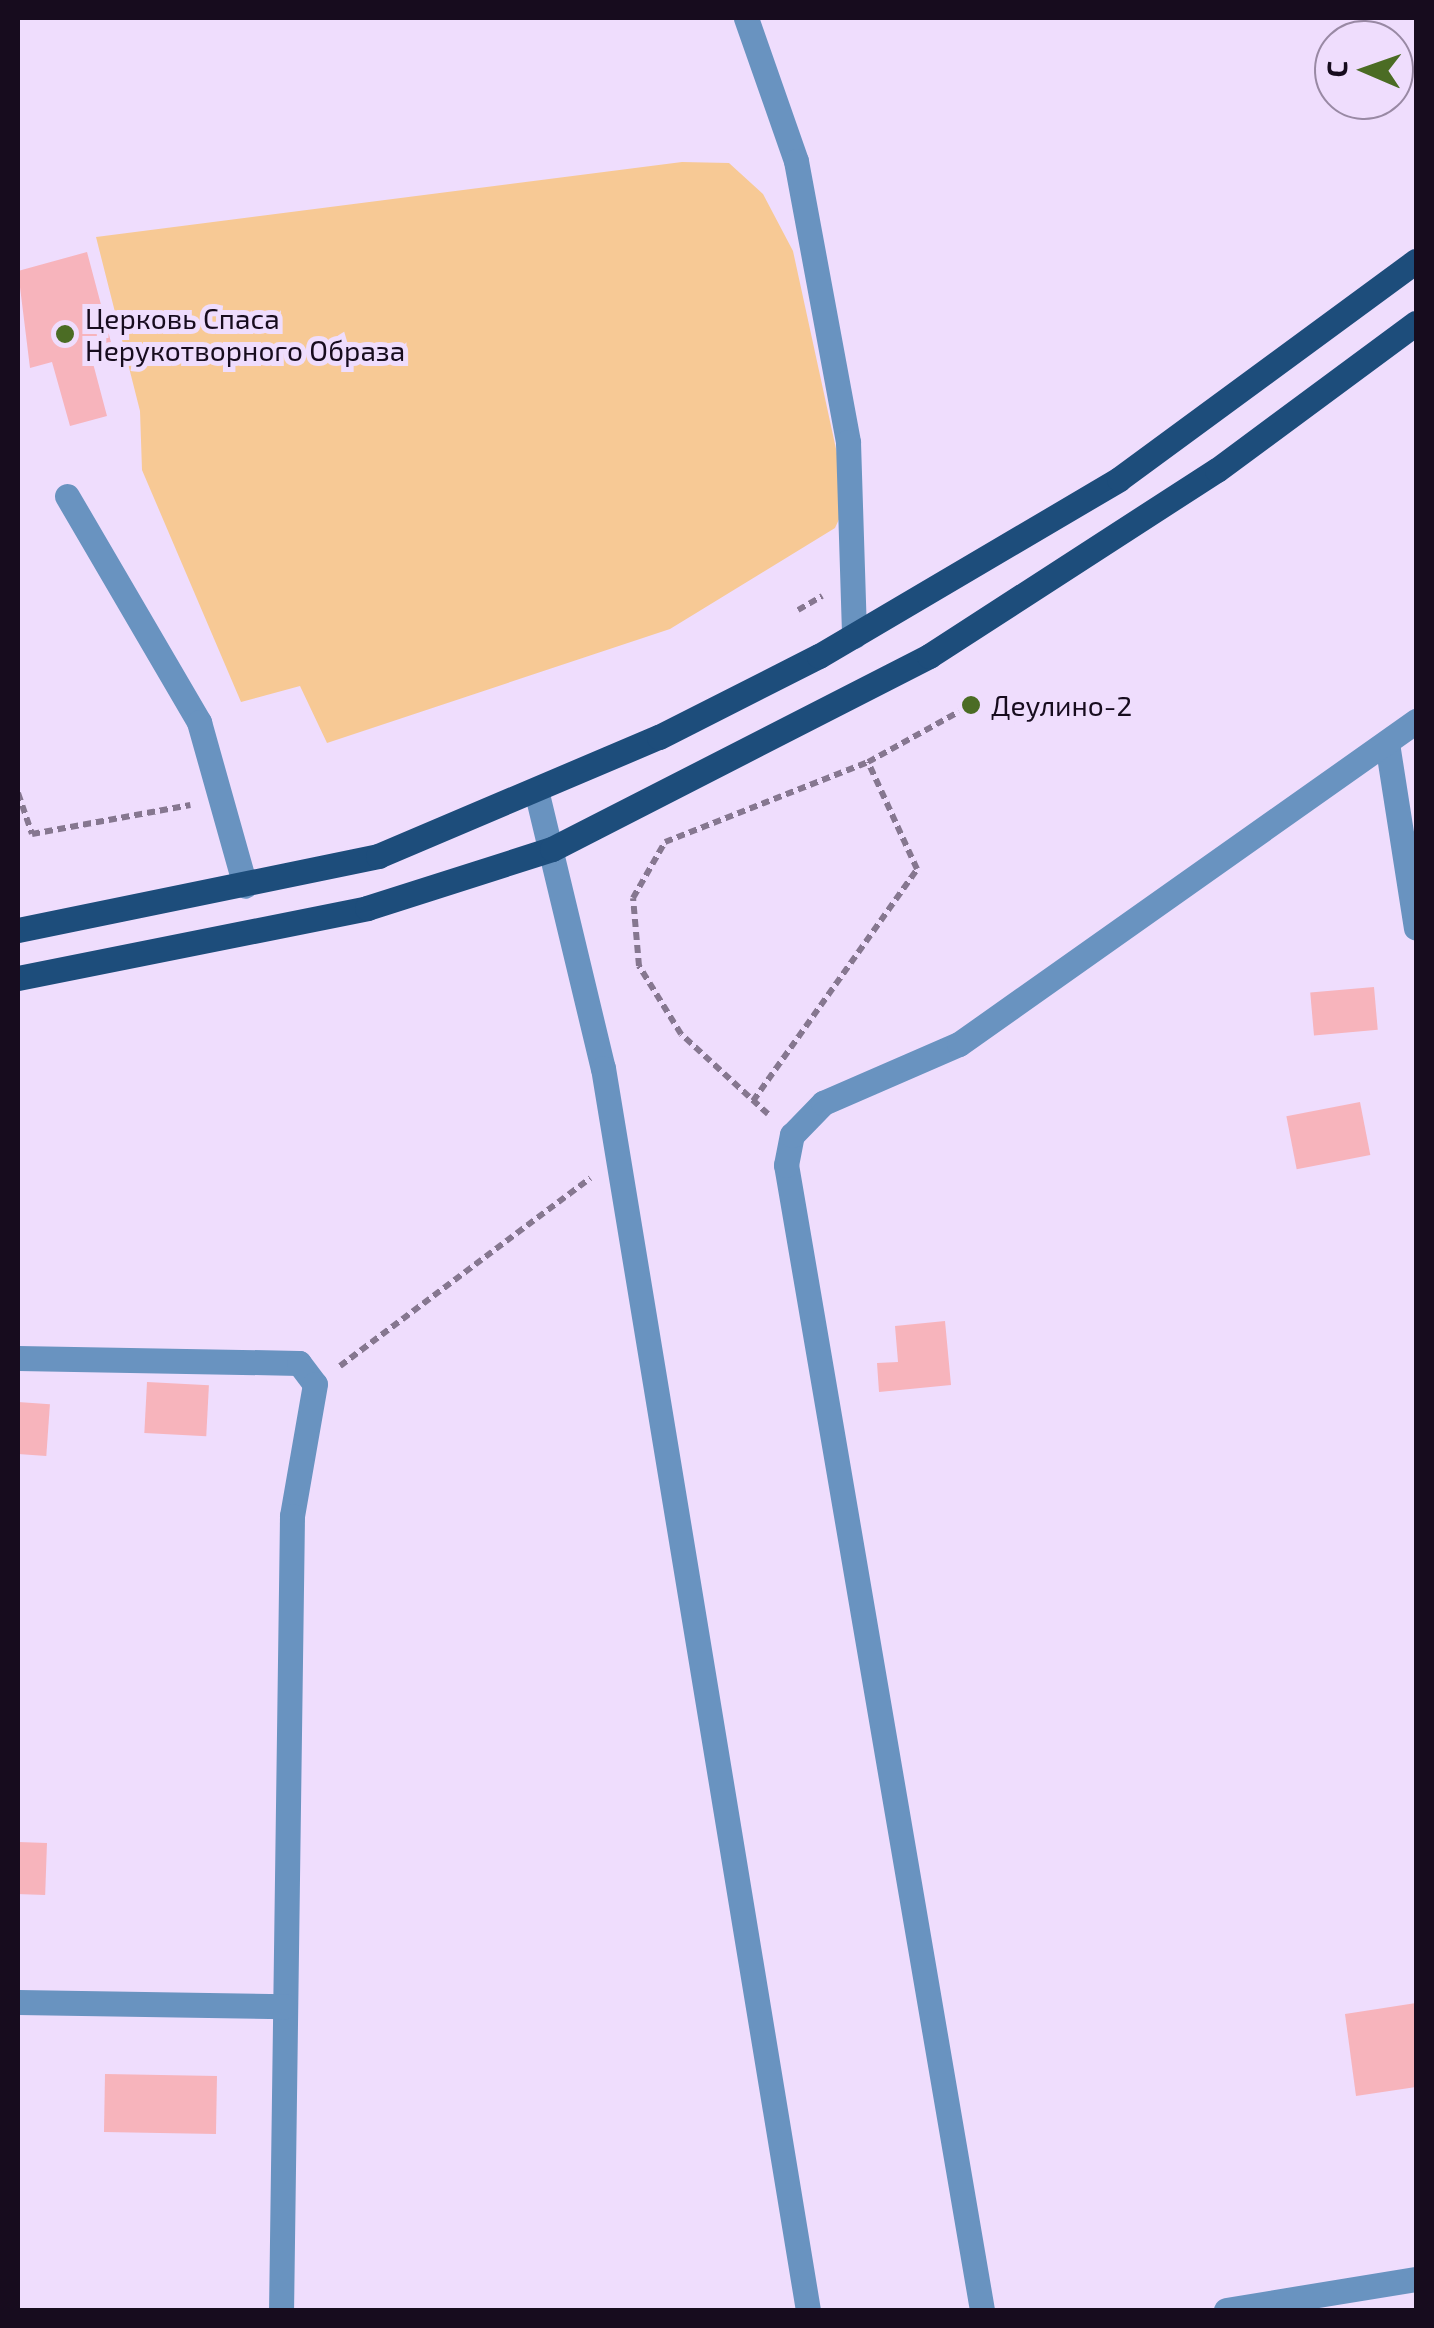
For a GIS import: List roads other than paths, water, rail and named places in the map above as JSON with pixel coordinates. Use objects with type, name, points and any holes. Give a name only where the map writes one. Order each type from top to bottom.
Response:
[{"type":"main road","points":[[18,930],[378,856],[537,794],[854,636],[1119,480],[1416,262]]},
{"type":"main road","points":[[18,978],[348,913],[552,849],[930,656],[1217,470],[1416,322]]},
{"type":"street","points":[[746,18],[796,161],[845,424],[854,636]]},
{"type":"street","points":[[67,496],[199,722],[245,886]]},
{"type":"street","points":[[982,2310],[786,1164],[792,1135],[823,1102],[959,1044],[1416,721]]},
{"type":"street","points":[[1387,742],[1416,928]]},
{"type":"street","points":[[537,794],[618,1155],[808,2310]]},
{"type":"street","points":[[18,1358],[300,1364],[315,1384],[292,1516],[280,2310]]},
{"type":"street","points":[[18,2002],[285,2006]]},
{"type":"street","points":[[1226,2310],[1416,2279]]},
{"type":"place","name":"Церковь Спаса Нерукотворного Образа","points":[[65,334]]},
{"type":"place","name":"Деулино-2","points":[[971,705]]}]
